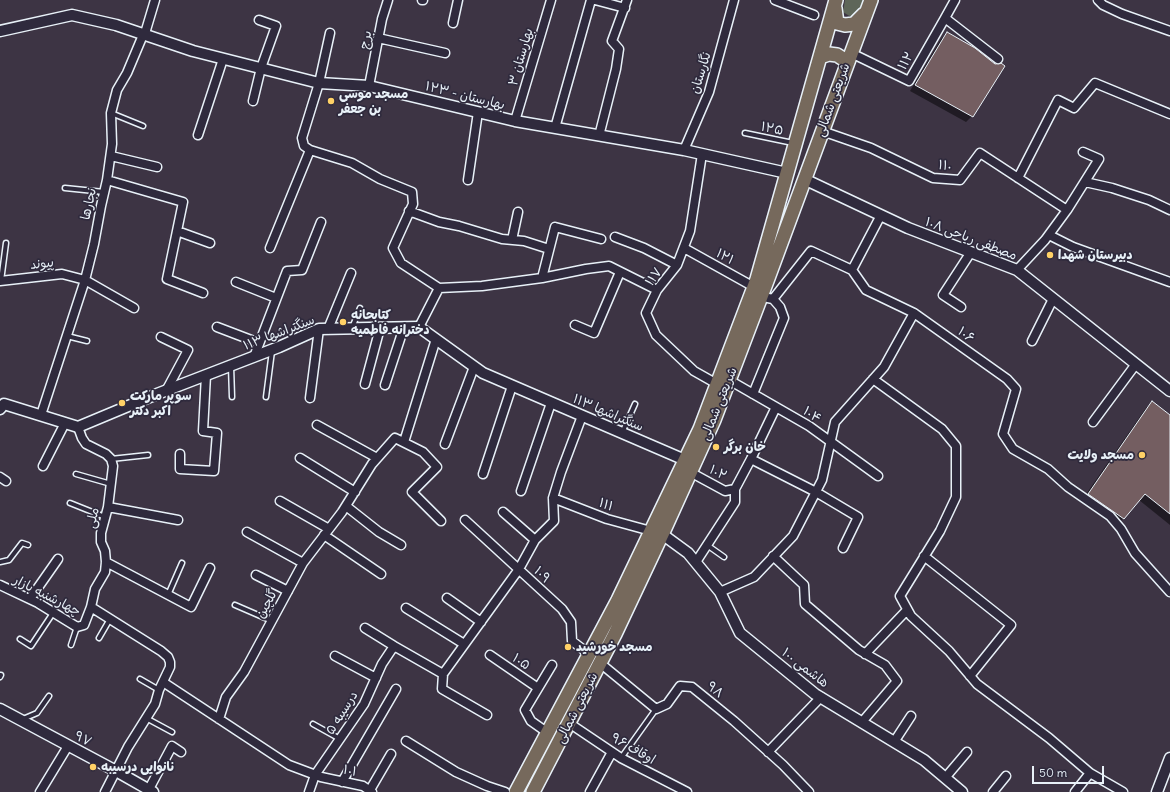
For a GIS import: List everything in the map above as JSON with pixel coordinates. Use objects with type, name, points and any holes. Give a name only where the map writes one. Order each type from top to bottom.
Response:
[{"type":"main road","name":"شریعتی شمالی","points":[[533,792],[600,663],[623,603],[688,466],[700,430],[763,294],[871,0]]},
{"type":"main road","name":"شریعتی شمالی","points":[[763,294],[787,173],[835,2]]},
{"type":"main road","points":[[835,2],[837,23],[845,25],[854,24],[866,12]]},
{"type":"main road","points":[[820,57],[829,54],[849,57]]},
{"type":"main road","name":"شریعتی شمالی","points":[[516,792],[589,654],[623,603]]},
{"type":"street","name":"نجارها","points":[[41,415],[85,280],[94,244],[111,156],[111,113],[117,90],[127,73],[146,30],[155,0]]},
{"type":"street","name":"برج","points":[[369,86],[382,19],[388,0]]},
{"type":"street","points":[[453,23],[458,0]]},
{"type":"street","name":"بهارستان ۳","points":[[515,121],[551,0]]},
{"type":"street","points":[[554,128],[591,0]]},
{"type":"street","points":[[595,0],[625,8]]},
{"type":"street","points":[[599,136],[616,69],[619,49],[612,42],[628,0]]},
{"type":"street","name":"نگارستان","points":[[684,150],[709,92],[734,0]]},
{"type":"street","points":[[775,0],[814,15]]},
{"type":"street","points":[[955,0],[945,18],[998,58]]},
{"type":"street","points":[[1098,0],[1103,5],[1122,14],[1170,31]]},
{"type":"street","name":"بهارستان - ۱۲۳","points":[[0,31],[72,15],[116,25],[193,51],[319,83],[369,86],[515,121],[684,150],[787,173]]},
{"type":"street","name":"۱۱۲","points":[[849,57],[909,81],[945,18]]},
{"type":"street","points":[[253,102],[261,68],[276,26],[259,20]]},
{"type":"street","points":[[330,33],[319,83],[302,138],[304,146],[310,150],[352,163],[380,179],[412,192],[412,204],[393,248],[401,263],[439,288],[482,286],[542,278],[609,266],[657,290]]},
{"type":"street","points":[[378,38],[445,53]]},
{"type":"street","points":[[198,135],[223,59]]},
{"type":"street","points":[[1018,178],[1058,100],[1074,108],[1095,83],[1170,114]]},
{"type":"street","points":[[468,180],[478,112]]},
{"type":"street","name":"۱۱۰","points":[[822,131],[871,148],[933,178],[960,180],[980,153],[1067,210]]},
{"type":"street","points":[[270,248],[310,150]]},
{"type":"street","points":[[1017,270],[1048,235],[1067,210],[1099,159],[1083,152]]},
{"type":"street","name":"۱۱۷","points":[[702,154],[690,231],[677,265],[657,290],[646,313],[656,335],[694,371],[723,382]]},
{"type":"street","points":[[111,156],[157,167]]},
{"type":"street","name":"مصطفی ریاحی ۱۰۸","points":[[804,179],[908,228],[1017,270],[1170,391]]},
{"type":"street","points":[[107,180],[183,202],[167,279],[204,293]]},
{"type":"street","points":[[1085,182],[1112,188],[1149,200],[1170,210]]},
{"type":"street","points":[[409,211],[439,222],[502,238],[524,241],[549,249]]},
{"type":"street","points":[[512,240],[518,212]]},
{"type":"street","points":[[754,394],[784,318],[780,307],[763,294],[811,251],[852,270],[881,215]]},
{"type":"street","points":[[254,357],[287,271],[302,270],[321,222]]},
{"type":"street","points":[[542,278],[555,227],[601,239]]},
{"type":"street","points":[[176,231],[210,243]]},
{"type":"street","points":[[1048,235],[1073,247],[1170,282]]},
{"type":"street","points":[[615,237],[644,248],[677,265]]},
{"type":"street","name":"۱۲۱","points":[[684,248],[763,294]]},
{"type":"street","points":[[961,307],[943,295],[971,252]]},
{"type":"street","name":"۱۰۶","points":[[852,270],[866,290],[914,313],[1007,380],[1016,389],[1003,434],[1013,449],[1048,469],[1068,488],[1110,516],[1121,529],[1135,553],[1170,592]]},
{"type":"street","points":[[575,325],[594,333],[620,272]]},
{"type":"street","points":[[310,398],[324,329],[351,273]]},
{"type":"street","name":"پیوند","points":[[1,281],[62,274],[85,280],[134,308]]},
{"type":"street","points":[[236,282],[276,298]]},
{"type":"street","points":[[419,327],[439,288]]},
{"type":"street","points":[[1032,341],[1053,299]]},
{"type":"street","points":[[720,592],[754,576],[793,536],[822,480],[835,422],[884,367],[914,313]]},
{"type":"street","points":[[217,327],[259,343]]},
{"type":"street","points":[[385,385],[404,327]]},
{"type":"street","name":"سنگتراشها ۱۱۳","points":[[78,427],[324,329],[419,327],[483,373],[622,433],[688,466]]},
{"type":"street","points":[[365,384],[380,328]]},
{"type":"street","points":[[161,337],[188,350],[166,391]]},
{"type":"street","points":[[436,339],[404,442],[424,452],[437,467],[412,492],[441,521]]},
{"type":"street","points":[[1093,422],[1136,364]]},
{"type":"street","points":[[445,444],[474,367]]},
{"type":"street","points":[[180,454],[180,469],[214,471],[217,432],[203,431],[206,375]]},
{"type":"street","points":[[873,379],[942,429],[956,446],[956,497],[940,531],[900,596],[907,610],[911,616],[949,651],[976,684],[1049,738],[1090,773],[1123,792]]},
{"type":"street","name":"۱۰۴","points":[[723,382],[754,394],[809,426],[878,476]]},
{"type":"street","points":[[483,474],[512,386]]},
{"type":"street","points":[[521,491],[551,403]]},
{"type":"street","points":[[0,409],[4,404],[78,427],[86,444],[106,454],[111,459]]},
{"type":"street","points":[[696,562],[735,502],[735,489],[776,407]]},
{"type":"street","points":[[487,716],[442,689],[443,674],[519,569],[535,540],[554,521],[553,498],[560,472],[582,416]]},
{"type":"street","points":[[42,466],[65,423]]},
{"type":"street","points":[[317,425],[378,458]]},
{"type":"street","name":"گلچین","points":[[219,719],[226,697],[244,672],[303,563],[346,506],[378,458],[395,438],[404,442]]},
{"type":"street","points":[[300,458],[355,492]]},
{"type":"street","name":"ملی","points":[[106,562],[105,551],[101,542],[101,533],[108,507],[113,466],[111,459]]},
{"type":"street","points":[[751,459],[816,492],[858,517],[843,548]]},
{"type":"street","name":"۱۰۲","points":[[688,466],[725,491],[735,489]]},
{"type":"street","name":"۱۱۱","points":[[553,498],[607,519],[657,533]]},
{"type":"street","points":[[280,501],[326,532],[381,574]]},
{"type":"street","points":[[346,506],[379,532],[401,545]]},
{"type":"street","points":[[108,507],[178,520]]},
{"type":"street","points":[[503,512],[535,540]]},
{"type":"street","name":"۱۰۹","points":[[465,520],[562,610],[570,622],[572,641],[589,654]]},
{"type":"street","points":[[247,532],[303,563]]},
{"type":"street","name":"هاشمی ۱۰۰","points":[[657,533],[688,553],[696,562],[720,592],[740,633],[821,697],[924,760],[962,792]]},
{"type":"street","points":[[774,556],[804,586],[805,604],[859,650],[885,665],[897,681],[862,722]]},
{"type":"street","points":[[924,556],[1011,625],[970,676]]},
{"type":"street","points":[[30,599],[58,559]]},
{"type":"street","points":[[81,626],[91,607],[95,589],[104,572],[106,562],[191,607],[210,568]]},
{"type":"street","points":[[256,576],[288,591]]},
{"type":"street","name":"چهارشنبه بازار","points":[[0,585],[81,626]]},
{"type":"street","points":[[447,598],[480,622]]},
{"type":"street","points":[[91,607],[161,651],[168,657],[170,662],[170,667],[155,704],[128,747],[105,792]]},
{"type":"street","points":[[406,608],[464,644]]},
{"type":"street","points":[[865,654],[907,610]]},
{"type":"street","points":[[365,628],[443,674]]},
{"type":"street","name":"درسیبه ۵","points":[[309,792],[340,740],[364,704],[382,664],[394,646]]},
{"type":"street","points":[[335,656],[376,678]]},
{"type":"street","name":"۱۰۵","points":[[490,656],[538,688]]},
{"type":"street","points":[[600,663],[656,709]]},
{"type":"street","points":[[548,732],[531,721],[525,710],[552,665]]},
{"type":"street","name":"۱۰۱","points":[[163,682],[289,765],[318,776],[363,786],[371,791]]},
{"type":"street","name":"۹۸","points":[[656,709],[667,704],[680,686],[692,687],[783,765],[809,792]]},
{"type":"street","points":[[342,782],[396,689]]},
{"type":"street","points":[[768,752],[821,697]]},
{"type":"street","name":"۹۷","points":[[0,709],[151,791]]},
{"type":"street","points":[[894,742],[911,716]]},
{"type":"street","name":"اوقاف ۹۶","points":[[569,723],[621,758],[687,792]]},
{"type":"street","points":[[406,741],[456,772],[487,786],[505,792]]},
{"type":"street","points":[[40,792],[68,746]]},
{"type":"street","points":[[151,791],[172,746],[181,752]]},
{"type":"street","points":[[590,792],[612,752]]},
{"type":"street","points":[[946,778],[967,752]]},
{"type":"street","points":[[371,791],[391,754]]},
{"type":"street","points":[[1158,791],[1170,758]]},
{"type":"street","points":[[1075,792],[1090,773]]},
{"type":"street","points":[[993,792],[1006,776]]},
{"type":"lane","points":[[111,113],[143,126]]},
{"type":"lane","name":"۱۲۵","points":[[745,133],[795,144]]},
{"type":"lane","points":[[66,188],[104,192]]},
{"type":"lane","points":[[1,281],[6,243]]},
{"type":"lane","points":[[352,328],[360,308]]},
{"type":"lane","points":[[67,336],[87,341]]},
{"type":"lane","points":[[266,396],[272,350]]},
{"type":"lane","points":[[230,366],[232,397]]},
{"type":"lane","points":[[622,433],[635,404]]},
{"type":"lane","points":[[111,459],[148,456]]},
{"type":"lane","points":[[76,474],[111,484]]},
{"type":"lane","points":[[70,503],[105,518]]},
{"type":"lane","points":[[0,562],[9,560],[22,543],[28,545]]},
{"type":"lane","points":[[707,545],[724,557]]},
{"type":"lane","points":[[168,595],[182,563]]},
{"type":"lane","points":[[235,605],[272,621]]},
{"type":"lane","points":[[20,639],[31,646],[53,613]]},
{"type":"lane","points":[[99,638],[110,619]]},
{"type":"lane","points":[[71,646],[81,626]]},
{"type":"lane","points":[[140,679],[160,690]]},
{"type":"lane","points":[[20,720],[37,713],[49,696]]},
{"type":"lane","points":[[621,758],[656,709]]},
{"type":"lane","points":[[146,718],[172,732]]},
{"type":"lane","points":[[314,724],[340,740]]},
{"type":"green space","points":[[845,0],[865,0],[863,6],[851,17],[843,12]]},
{"type":"building","points":[[947,32],[975,48],[995,64],[1001,63],[1005,66],[973,117],[915,85]]},
{"type":"building","name":"مسجد ولایت","points":[[1152,401],[1170,415],[1170,514],[1145,494],[1124,519],[1088,494]]},
{"type":"place","name":"مسجد موسی بن جعفر","points":[[331,101]]},
{"type":"place","name":"دبیرستان شهدا","points":[[1050,255]]},
{"type":"place","name":"کتابحانه دخترانه فاطمیه","points":[[343,322]]},
{"type":"place","name":"سوپر مارکت اکبر دکتر","points":[[122,403]]},
{"type":"place","name":"خان برگر","points":[[716,447]]},
{"type":"place","name":"مسجد ولایت","points":[[1142,455]]},
{"type":"place","name":"مسجد خورشید","points":[[568,647]]},
{"type":"place","name":"نانوایی درسیبه","points":[[93,767]]}]
